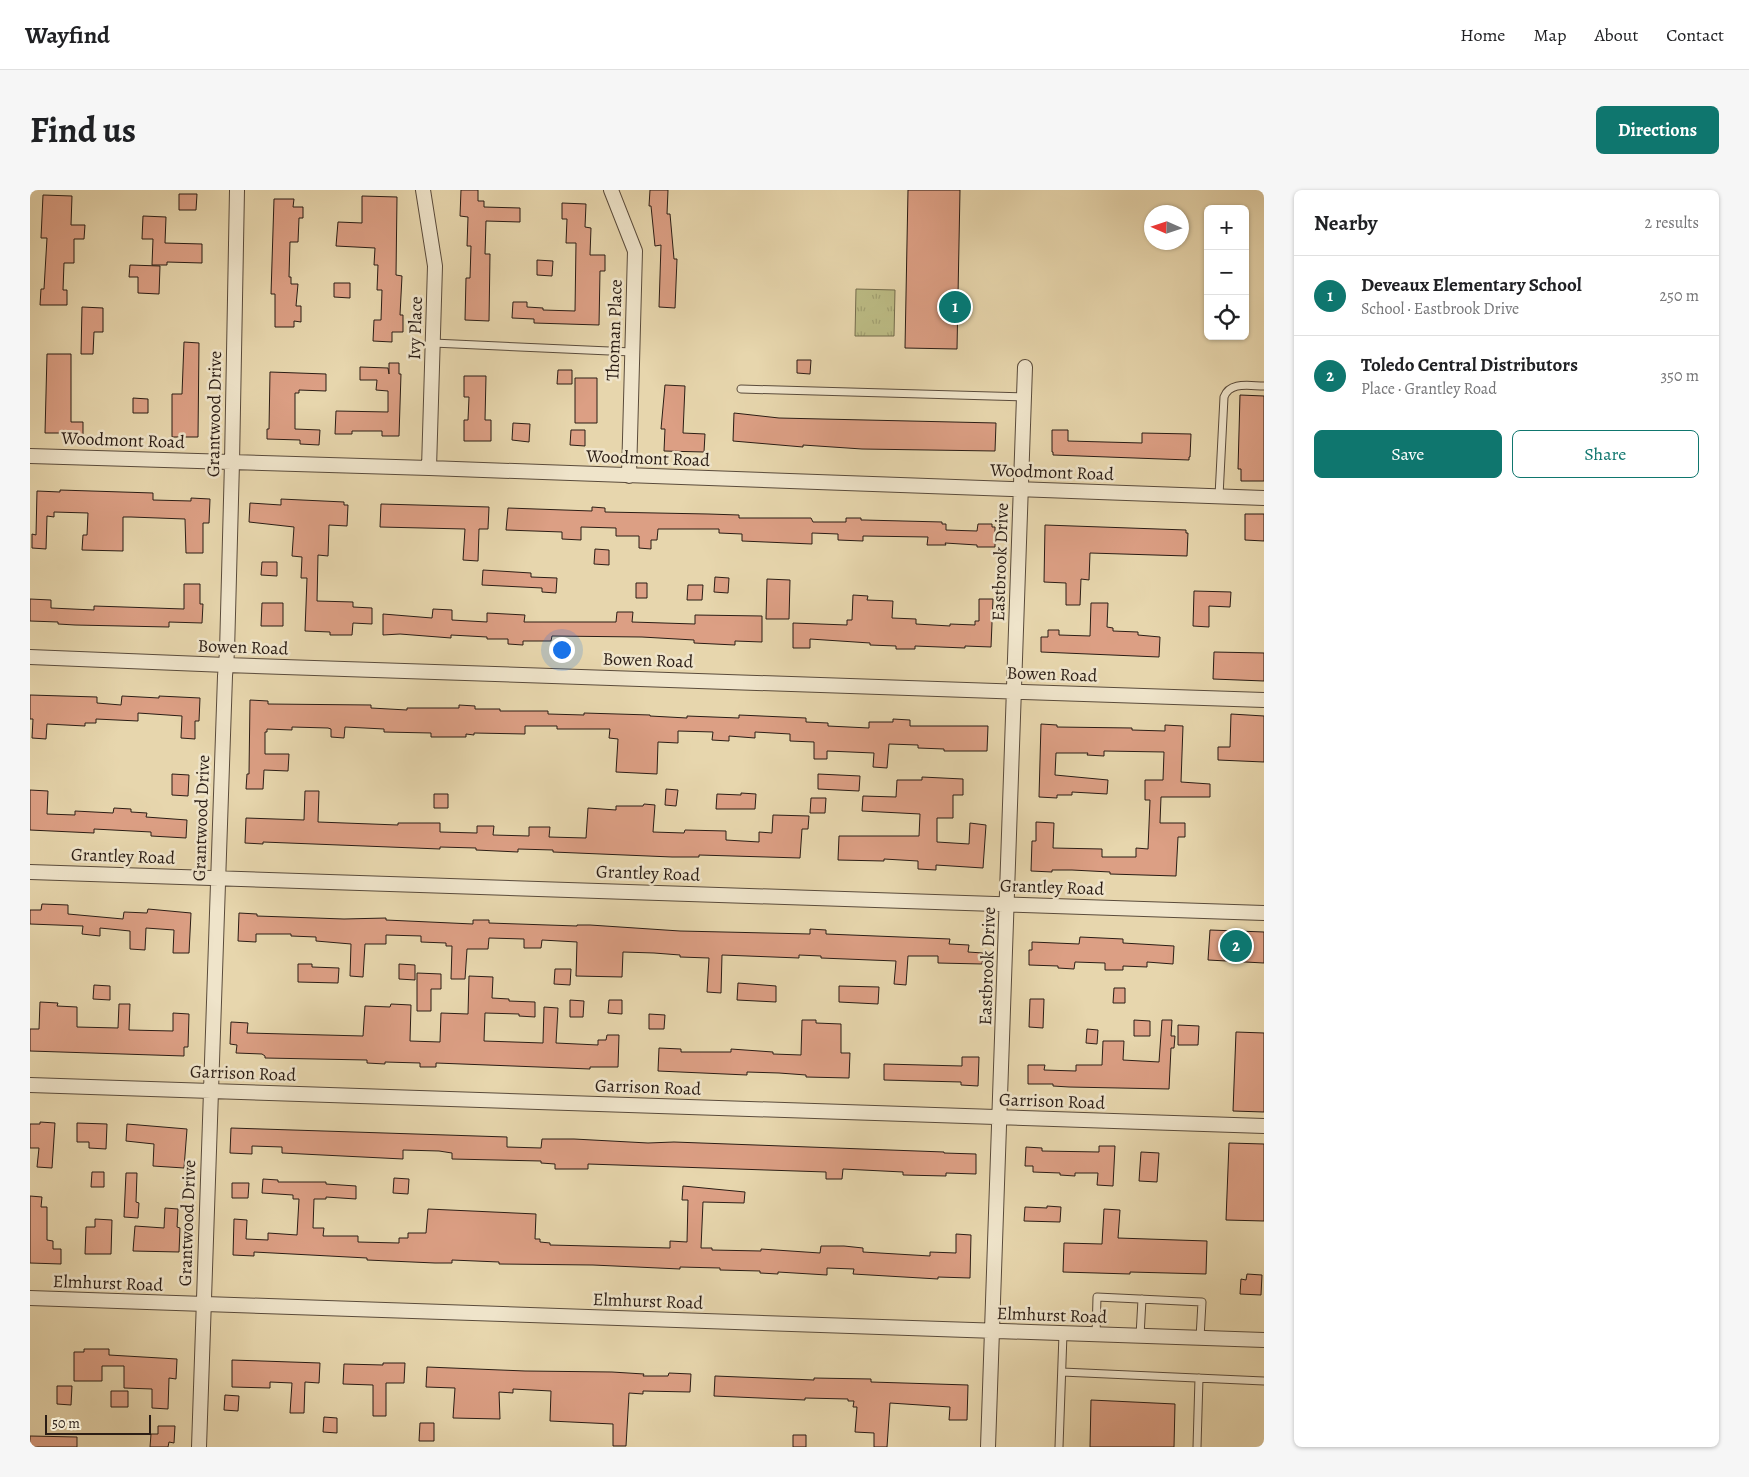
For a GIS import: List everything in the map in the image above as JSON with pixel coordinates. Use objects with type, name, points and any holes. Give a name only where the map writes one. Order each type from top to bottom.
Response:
[{"type":"street","name":"Grantwood Drive","points":[[199,1447],[226,665],[237,190]]},
{"type":"street","name":"Ivy Place","points":[[423,190],[435,266],[429,468]]},
{"type":"street","name":"Thoman Place","points":[[611,190],[636,251],[629,476]]},
{"type":"street","name":"Eastbrook Drive","points":[[988,1447],[1025,367]]},
{"type":"street","name":"Woodmont Road","points":[[30,456],[429,468],[1264,498]]},
{"type":"street","name":"Bowen Road","points":[[30,656],[226,665],[1264,700]]},
{"type":"street","name":"Grantley Road","points":[[30,872],[1264,913]]},
{"type":"street","name":"Garrison Road","points":[[30,1085],[1264,1126]]},
{"type":"street","name":"Elmhurst Road","points":[[30,1298],[1264,1340]]},
{"type":"lane","points":[[433,343],[632,352]]},
{"type":"lane","points":[[1219,496],[1224,397],[1226,392],[1231,387],[1238,385],[1264,386]]},
{"type":"lane","points":[[741,388],[1024,397]]},
{"type":"lane","points":[[1096,1335],[1097,1297],[1202,1302],[1200,1338]]},
{"type":"lane","points":[[1140,1337],[1142,1299]]},
{"type":"lane","points":[[1059,1447],[1063,1334]]},
{"type":"lane","points":[[1062,1372],[1264,1381]]},
{"type":"lane","points":[[1197,1447],[1199,1378]]},
{"type":"green space","points":[[856,289],[895,290],[894,336],[855,336]]},
{"type":"building","points":[[461,190],[478,190],[478,201],[484,201],[484,207],[520,208],[520,222],[486,221],[485,254],[490,254],[489,321],[465,320],[466,278],[470,278],[471,246],[467,246],[468,217],[460,216]]},
{"type":"building","points":[[650,190],[668,190],[667,214],[670,214],[674,259],[677,259],[675,308],[659,307],[661,245],[655,246],[651,206],[649,206]]},
{"type":"building","points":[[908,190],[960,190],[957,349],[905,348]]},
{"type":"building","points":[[179,194],[197,194],[196,210],[179,210]]},
{"type":"building","points":[[43,195],[72,196],[71,225],[85,225],[84,239],[74,239],[74,263],[64,263],[63,290],[67,290],[67,305],[40,305],[41,289],[44,289],[47,238],[41,238]]},
{"type":"building","points":[[362,196],[397,197],[396,275],[402,276],[400,315],[403,315],[403,332],[392,332],[392,342],[373,341],[374,320],[381,320],[382,290],[377,290],[378,265],[374,265],[375,248],[336,246],[338,222],[362,223]]},
{"type":"building","points":[[274,199],[294,199],[293,207],[303,207],[303,218],[299,218],[298,242],[290,242],[289,277],[291,277],[291,284],[298,284],[296,306],[301,306],[301,322],[294,321],[294,327],[275,327],[275,294],[271,294]]},
{"type":"building","points":[[562,203],[586,204],[585,227],[591,228],[590,255],[605,255],[605,271],[600,271],[599,325],[534,323],[534,319],[512,318],[513,302],[527,302],[527,307],[543,308],[543,310],[575,311],[576,243],[566,243],[567,219],[562,219]]},
{"type":"building","points":[[143,216],[166,217],[165,243],[202,244],[202,263],[167,262],[167,265],[152,265],[153,239],[142,239]]},
{"type":"building","points":[[537,260],[553,261],[552,276],[537,275]]},
{"type":"building","points":[[130,265],[160,266],[159,294],[138,293],[138,277],[129,277]]},
{"type":"building","points":[[334,283],[350,283],[350,298],[334,297]]},
{"type":"building","points":[[82,307],[103,308],[103,332],[94,332],[93,354],[81,354]]},
{"type":"building","points":[[184,342],[199,343],[198,437],[172,437],[172,394],[182,394]]},
{"type":"building","points":[[47,354],[71,354],[71,422],[83,422],[83,438],[71,438],[71,433],[45,433]]},
{"type":"building","points":[[797,360],[811,360],[810,374],[797,373]]},
{"type":"building","points":[[389,363],[399,363],[399,374],[401,374],[399,436],[382,436],[382,431],[352,431],[352,434],[335,434],[336,411],[388,412],[388,391],[376,390],[377,380],[360,380],[360,367],[388,368],[389,374]]},
{"type":"building","points":[[558,370],[572,370],[572,384],[557,384]]},
{"type":"building","points":[[270,372],[326,374],[326,391],[299,390],[299,393],[295,393],[295,429],[320,430],[319,445],[300,444],[300,440],[267,439],[267,429],[269,429]]},
{"type":"building","points":[[464,376],[486,376],[485,420],[491,420],[491,441],[464,441],[464,420],[468,420],[469,397],[464,397]]},
{"type":"building","points":[[575,378],[597,378],[597,423],[575,423]]},
{"type":"building","points":[[665,385],[685,386],[683,433],[705,434],[704,452],[664,451],[665,429],[661,429]]},
{"type":"building","points":[[1240,395],[1264,396],[1264,481],[1241,481],[1241,469],[1238,469]]},
{"type":"building","points":[[133,398],[148,399],[148,413],[133,413]]},
{"type":"building","points":[[734,413],[779,418],[996,423],[995,451],[862,449],[803,445],[803,447],[733,441]]},
{"type":"building","points":[[513,423],[530,424],[529,442],[512,440]]},
{"type":"building","points":[[571,430],[585,430],[585,446],[570,445]]},
{"type":"building","points":[[1052,430],[1068,430],[1068,441],[1142,443],[1142,433],[1191,434],[1190,457],[1189,460],[1053,455]]},
{"type":"building","points":[[60,490],[153,493],[153,500],[191,501],[191,498],[210,499],[209,523],[203,523],[203,553],[186,553],[185,519],[131,517],[123,517],[123,551],[82,550],[83,535],[87,535],[88,513],[54,512],[54,517],[47,516],[46,549],[32,548],[32,534],[36,535],[37,491],[60,492]]},
{"type":"building","points":[[281,499],[344,502],[344,505],[348,505],[347,526],[329,525],[328,556],[318,555],[317,601],[353,602],[353,607],[372,608],[372,624],[353,623],[352,635],[330,635],[330,632],[305,631],[307,578],[301,578],[302,557],[292,556],[294,527],[249,522],[250,503],[281,505]]},
{"type":"building","points":[[381,504],[489,507],[488,529],[479,529],[478,561],[463,560],[465,529],[380,527]]},
{"type":"building","points":[[592,507],[605,508],[605,512],[739,515],[739,518],[811,518],[813,522],[846,522],[846,518],[861,518],[861,520],[942,522],[942,524],[946,524],[946,530],[977,531],[978,524],[992,524],[992,527],[995,527],[995,547],[945,543],[946,545],[927,545],[928,537],[863,536],[863,541],[838,540],[838,534],[812,533],[812,544],[742,541],[742,534],[719,533],[719,529],[658,529],[657,540],[651,540],[651,549],[639,548],[639,536],[616,536],[616,528],[581,527],[581,540],[562,539],[562,532],[506,530],[508,508],[592,511]]},
{"type":"building","points":[[1245,514],[1264,514],[1264,541],[1245,540]]},
{"type":"building","points":[[1045,525],[1186,530],[1186,533],[1188,533],[1187,556],[1090,553],[1089,580],[1081,579],[1080,605],[1066,605],[1066,583],[1044,582]]},
{"type":"building","points":[[595,549],[609,550],[609,565],[594,564]]},
{"type":"building","points":[[262,562],[277,562],[277,576],[261,575]]},
{"type":"building","points":[[483,570],[531,573],[531,577],[557,578],[556,593],[542,592],[542,588],[482,585]]},
{"type":"building","points":[[715,577],[729,578],[728,593],[714,592]]},
{"type":"building","points":[[767,579],[790,580],[789,619],[766,619]]},
{"type":"building","points":[[636,583],[647,583],[647,598],[636,598]]},
{"type":"building","points":[[184,584],[200,584],[200,604],[203,604],[202,623],[169,622],[169,627],[75,625],[30,621],[30,599],[51,600],[51,608],[94,610],[94,606],[184,609]]},
{"type":"building","points":[[688,585],[703,585],[702,600],[687,600]]},
{"type":"building","points":[[1194,591],[1231,592],[1230,607],[1209,606],[1209,627],[1193,626]]},
{"type":"building","points":[[853,595],[868,596],[867,600],[893,601],[892,618],[916,619],[916,624],[950,626],[950,624],[975,625],[975,621],[979,621],[979,599],[993,599],[991,647],[915,646],[915,649],[896,649],[896,646],[810,639],[810,648],[793,648],[793,623],[847,625],[847,620],[852,620]]},
{"type":"building","points":[[262,603],[283,603],[283,626],[261,626]]},
{"type":"building","points":[[1091,603],[1108,603],[1107,627],[1113,628],[1113,631],[1138,632],[1138,635],[1160,637],[1159,657],[1041,652],[1041,637],[1048,637],[1048,630],[1059,630],[1059,635],[1090,636]]},
{"type":"building","points":[[433,609],[452,610],[452,620],[487,622],[487,613],[525,615],[524,622],[616,622],[617,612],[633,612],[632,622],[695,624],[695,615],[762,616],[762,642],[735,641],[735,645],[694,643],[694,640],[642,637],[552,636],[551,641],[523,641],[523,645],[508,644],[508,639],[487,639],[487,637],[451,635],[451,638],[400,634],[383,635],[383,614],[432,618]]},
{"type":"building","points":[[1214,652],[1264,653],[1264,681],[1213,679]]},
{"type":"building","points":[[30,695],[97,697],[97,703],[121,705],[122,696],[200,698],[199,721],[195,721],[195,739],[181,738],[182,716],[138,713],[138,721],[96,719],[96,723],[85,723],[85,726],[47,724],[46,739],[32,738],[33,719],[30,719]]},
{"type":"building","points":[[250,700],[268,701],[268,704],[371,705],[371,708],[407,710],[407,708],[459,708],[459,705],[475,706],[475,709],[500,709],[500,711],[548,711],[548,714],[584,715],[584,713],[687,718],[687,716],[739,718],[739,715],[806,718],[806,722],[828,723],[828,726],[869,728],[869,722],[893,722],[893,719],[910,720],[910,726],[988,726],[987,751],[944,751],[944,749],[918,748],[918,745],[889,744],[887,768],[873,767],[874,753],[827,751],[827,759],[814,759],[814,742],[790,741],[790,734],[755,732],[755,738],[729,736],[729,741],[712,740],[713,732],[678,731],[678,743],[658,742],[657,774],[616,772],[618,739],[609,738],[610,729],[557,729],[557,726],[525,726],[525,734],[474,733],[474,735],[466,734],[466,737],[431,737],[431,733],[384,732],[384,729],[345,727],[344,738],[331,737],[331,729],[328,728],[292,727],[292,730],[267,729],[267,732],[265,732],[265,754],[289,754],[288,771],[264,770],[263,789],[246,789],[247,774],[249,774]]},
{"type":"building","points":[[1231,714],[1264,716],[1264,762],[1218,760],[1218,747],[1230,747]]},
{"type":"building","points":[[1041,724],[1057,725],[1057,727],[1132,728],[1132,730],[1165,731],[1165,725],[1183,726],[1181,782],[1210,784],[1210,797],[1161,797],[1160,823],[1185,823],[1185,837],[1178,837],[1176,876],[1110,874],[1110,872],[1072,870],[1052,870],[1052,872],[1031,871],[1032,841],[1036,841],[1036,822],[1054,823],[1053,848],[1102,849],[1102,857],[1136,857],[1136,848],[1148,849],[1150,800],[1145,800],[1145,780],[1163,780],[1164,752],[1104,751],[1104,756],[1087,755],[1088,753],[1056,753],[1055,775],[1108,780],[1107,794],[1072,792],[1072,795],[1057,795],[1057,798],[1039,797]]},
{"type":"building","points":[[172,774],[189,775],[188,796],[172,795]]},
{"type":"building","points":[[818,774],[860,776],[859,791],[818,789]]},
{"type":"building","points":[[922,777],[963,779],[963,795],[953,795],[953,818],[937,818],[937,842],[969,844],[970,823],[986,825],[983,868],[936,865],[936,870],[918,869],[918,861],[884,859],[884,861],[838,860],[839,836],[919,836],[920,814],[862,811],[863,796],[896,797],[897,780],[922,780]]},
{"type":"building","points":[[666,789],[678,790],[676,806],[665,805]]},
{"type":"building","points":[[30,790],[48,791],[47,814],[75,815],[75,811],[113,813],[114,808],[131,809],[131,812],[147,813],[146,817],[187,820],[186,838],[151,836],[151,832],[94,829],[94,833],[30,830]]},
{"type":"building","points":[[305,791],[319,791],[318,822],[398,825],[398,823],[440,823],[440,832],[477,833],[477,826],[494,826],[493,835],[529,836],[529,827],[550,827],[549,837],[586,838],[588,808],[616,810],[616,806],[643,806],[644,804],[655,805],[653,832],[684,833],[685,830],[726,831],[726,840],[759,842],[759,832],[772,833],[773,815],[809,816],[808,829],[802,829],[800,858],[699,855],[699,857],[672,857],[553,852],[553,850],[518,849],[518,852],[476,850],[476,848],[440,847],[440,849],[263,842],[263,844],[245,843],[246,818],[304,820]]},
{"type":"building","points":[[741,793],[756,794],[755,809],[716,809],[717,794],[741,795]]},
{"type":"building","points":[[434,794],[448,794],[448,808],[434,808]]},
{"type":"building","points":[[811,798],[826,798],[825,813],[810,813]]},
{"type":"building","points":[[42,904],[68,905],[68,914],[123,919],[124,912],[147,913],[148,909],[191,913],[189,953],[173,953],[174,930],[146,928],[145,950],[130,949],[130,931],[100,928],[100,936],[82,934],[83,926],[30,924],[30,910],[41,910]]},
{"type":"building","points":[[239,913],[257,914],[257,916],[344,919],[386,918],[386,920],[473,924],[473,920],[489,920],[489,923],[590,925],[680,931],[810,934],[810,929],[826,930],[826,934],[950,939],[949,944],[969,945],[968,952],[983,953],[982,964],[938,963],[938,956],[908,956],[906,985],[894,984],[896,961],[821,958],[821,956],[799,955],[799,958],[722,955],[721,993],[707,992],[709,958],[623,952],[622,977],[576,976],[577,942],[542,940],[541,948],[524,948],[524,939],[489,938],[488,949],[467,949],[465,979],[451,979],[452,946],[446,946],[446,943],[421,942],[421,936],[386,935],[386,944],[365,944],[363,977],[350,976],[351,944],[316,941],[316,937],[291,936],[291,934],[256,934],[256,942],[238,941]]},
{"type":"building","points":[[1210,930],[1264,932],[1264,963],[1208,960]]},
{"type":"building","points":[[1080,937],[1123,939],[1123,943],[1174,946],[1173,964],[1147,962],[1147,967],[1123,966],[1123,970],[1105,970],[1105,963],[1075,962],[1074,969],[1058,968],[1058,966],[1029,965],[1029,950],[1032,950],[1032,942],[1079,944]]},
{"type":"building","points":[[298,964],[312,964],[312,967],[339,968],[338,983],[298,982]]},
{"type":"building","points":[[399,964],[415,965],[415,980],[399,979]]},
{"type":"building","points":[[555,969],[571,969],[570,985],[554,984]]},
{"type":"building","points":[[417,973],[441,974],[441,989],[431,989],[431,1011],[417,1011]]},
{"type":"building","points":[[469,976],[493,977],[492,998],[535,1002],[535,1017],[519,1016],[519,1014],[485,1013],[484,1041],[543,1043],[544,1007],[558,1008],[556,1043],[598,1045],[598,1040],[606,1040],[607,1035],[619,1035],[618,1067],[590,1067],[590,1069],[436,1063],[436,1067],[420,1067],[420,1063],[385,1062],[385,1064],[367,1063],[367,1060],[265,1058],[262,1054],[236,1053],[237,1045],[230,1044],[231,1022],[248,1023],[247,1033],[363,1036],[365,1006],[390,1007],[391,1004],[411,1005],[410,1041],[440,1042],[441,1013],[468,1014]]},
{"type":"building","points":[[738,983],[776,986],[776,1002],[737,1000]]},
{"type":"building","points":[[94,985],[110,986],[110,1000],[93,999]]},
{"type":"building","points":[[839,986],[879,987],[878,1004],[839,1002]]},
{"type":"building","points":[[1114,988],[1125,988],[1125,1003],[1113,1003]]},
{"type":"building","points":[[1030,999],[1044,999],[1043,1028],[1029,1027]]},
{"type":"building","points":[[570,1000],[584,1001],[583,1017],[570,1017]]},
{"type":"building","points":[[609,1000],[622,1000],[622,1014],[608,1013]]},
{"type":"building","points":[[40,1002],[58,1003],[57,1006],[77,1007],[77,1027],[118,1028],[119,1004],[130,1004],[129,1030],[173,1031],[173,1013],[189,1014],[188,1047],[184,1047],[184,1056],[30,1051],[30,1029],[39,1029]]},
{"type":"building","points":[[649,1014],[665,1015],[664,1029],[649,1029]]},
{"type":"building","points":[[802,1020],[816,1020],[816,1023],[841,1024],[841,1053],[850,1053],[849,1078],[806,1077],[806,1075],[779,1073],[747,1072],[747,1075],[658,1071],[659,1048],[681,1049],[681,1052],[731,1052],[731,1049],[801,1055]]},
{"type":"building","points":[[1134,1020],[1150,1021],[1150,1036],[1134,1036]]},
{"type":"building","points":[[1162,1020],[1172,1020],[1171,1036],[1175,1036],[1174,1048],[1171,1048],[1169,1089],[1069,1087],[1053,1086],[1053,1084],[1028,1084],[1028,1065],[1045,1065],[1044,1070],[1076,1071],[1076,1065],[1102,1065],[1103,1041],[1124,1041],[1123,1060],[1159,1062]]},
{"type":"building","points":[[1178,1025],[1199,1026],[1198,1045],[1178,1045]]},
{"type":"building","points":[[1087,1029],[1098,1030],[1097,1044],[1086,1043]]},
{"type":"building","points":[[1236,1032],[1264,1033],[1264,1112],[1233,1111]]},
{"type":"building","points":[[962,1057],[979,1057],[978,1086],[961,1085],[961,1082],[884,1080],[884,1064],[962,1066]]},
{"type":"building","points":[[40,1122],[55,1123],[52,1168],[37,1167],[39,1148],[30,1148],[30,1124],[40,1124]]},
{"type":"building","points":[[77,1123],[107,1124],[106,1149],[89,1148],[89,1142],[77,1142]]},
{"type":"building","points":[[127,1124],[187,1129],[184,1168],[153,1166],[154,1144],[126,1141]]},
{"type":"building","points":[[231,1128],[507,1137],[507,1147],[541,1148],[542,1139],[574,1139],[944,1152],[976,1154],[976,1174],[946,1173],[946,1176],[903,1175],[903,1172],[843,1169],[842,1179],[826,1179],[826,1172],[588,1164],[588,1169],[555,1169],[555,1164],[541,1163],[541,1161],[452,1159],[452,1153],[439,1151],[403,1150],[403,1159],[282,1153],[282,1147],[252,1146],[252,1154],[230,1153]]},
{"type":"building","points":[[1229,1143],[1264,1144],[1264,1221],[1226,1220]]},
{"type":"building","points":[[1099,1146],[1115,1146],[1113,1186],[1097,1185],[1098,1173],[1075,1173],[1075,1176],[1060,1175],[1060,1173],[1033,1172],[1033,1166],[1025,1166],[1026,1147],[1042,1148],[1042,1151],[1099,1152]]},
{"type":"building","points":[[1141,1152],[1159,1153],[1157,1182],[1139,1181]]},
{"type":"building","points":[[92,1172],[104,1172],[104,1187],[91,1187]]},
{"type":"building","points":[[126,1173],[137,1173],[136,1202],[139,1203],[138,1218],[124,1217]]},
{"type":"building","points":[[394,1178],[409,1179],[408,1194],[393,1193]]},
{"type":"building","points":[[263,1179],[278,1180],[278,1182],[326,1182],[326,1184],[356,1186],[356,1199],[326,1197],[326,1199],[314,1199],[313,1228],[324,1228],[323,1236],[358,1236],[358,1242],[399,1243],[399,1238],[408,1238],[408,1233],[426,1233],[428,1209],[536,1214],[535,1239],[540,1239],[540,1242],[550,1243],[550,1245],[670,1248],[670,1241],[687,1242],[688,1200],[682,1200],[683,1186],[745,1192],[744,1203],[703,1202],[701,1248],[712,1248],[712,1250],[761,1251],[761,1249],[820,1253],[821,1246],[844,1246],[863,1248],[863,1252],[930,1256],[930,1252],[956,1253],[956,1234],[971,1235],[970,1278],[938,1277],[938,1279],[853,1274],[854,1269],[827,1268],[827,1275],[778,1272],[778,1274],[760,1273],[760,1271],[720,1270],[720,1268],[680,1267],[680,1269],[593,1265],[499,1264],[499,1262],[452,1260],[452,1263],[435,1263],[254,1252],[254,1256],[233,1255],[234,1219],[247,1220],[246,1239],[268,1240],[268,1233],[297,1235],[299,1199],[293,1199],[293,1195],[262,1193]]},
{"type":"building","points":[[232,1183],[249,1183],[248,1198],[232,1198]]},
{"type":"building","points":[[30,1196],[42,1197],[41,1207],[47,1207],[47,1240],[53,1241],[53,1249],[61,1249],[61,1264],[30,1263]]},
{"type":"building","points":[[1047,1206],[1061,1207],[1060,1222],[1024,1221],[1025,1207],[1047,1208]]},
{"type":"building","points":[[165,1208],[178,1209],[177,1227],[180,1228],[179,1252],[133,1251],[135,1226],[164,1228]]},
{"type":"building","points":[[1104,1209],[1120,1210],[1118,1238],[1207,1241],[1206,1274],[1063,1272],[1064,1243],[1102,1244]]},
{"type":"building","points":[[95,1219],[112,1220],[111,1254],[85,1254],[86,1227],[95,1227]]},
{"type":"building","points":[[1247,1274],[1262,1275],[1261,1295],[1240,1294],[1241,1279],[1246,1280]]},
{"type":"building","points":[[84,1349],[109,1349],[109,1355],[177,1359],[176,1379],[169,1378],[168,1409],[152,1408],[152,1389],[124,1388],[124,1366],[102,1366],[102,1381],[74,1381],[74,1352],[84,1352]]},
{"type":"building","points":[[232,1360],[320,1363],[319,1383],[305,1382],[304,1413],[290,1413],[292,1383],[270,1382],[270,1388],[232,1387]]},
{"type":"building","points":[[383,1363],[405,1363],[404,1383],[386,1383],[386,1416],[373,1416],[373,1385],[343,1384],[344,1364],[383,1365]]},
{"type":"building","points":[[427,1367],[612,1372],[644,1374],[643,1376],[668,1376],[669,1373],[691,1374],[690,1392],[643,1391],[643,1394],[629,1393],[626,1446],[613,1446],[613,1424],[550,1421],[551,1391],[513,1389],[513,1393],[499,1392],[500,1419],[453,1418],[455,1388],[426,1387]]},
{"type":"building","points":[[715,1376],[814,1380],[814,1378],[871,1379],[871,1382],[968,1385],[967,1420],[949,1420],[950,1407],[890,1403],[887,1447],[874,1447],[874,1433],[855,1432],[857,1407],[853,1407],[854,1401],[848,1401],[848,1399],[805,1398],[805,1400],[714,1396]]},
{"type":"building","points":[[57,1386],[72,1386],[71,1405],[57,1404]]},
{"type":"building","points":[[111,1391],[128,1391],[128,1407],[111,1407]]},
{"type":"building","points":[[225,1395],[239,1396],[238,1411],[224,1410]]},
{"type":"building","points":[[1091,1400],[1175,1404],[1174,1447],[1090,1447]]},
{"type":"building","points":[[324,1417],[337,1418],[337,1433],[323,1432]]},
{"type":"building","points":[[420,1423],[434,1423],[434,1441],[419,1441]]},
{"type":"building","points":[[158,1426],[175,1426],[174,1443],[169,1442],[168,1447],[150,1447],[151,1434],[158,1434]]},
{"type":"building","points":[[793,1435],[806,1435],[806,1447],[793,1447]]},
{"type":"building","points":[[30,1436],[77,1437],[77,1447],[30,1447]]},
{"type":"place","name":"Deveaux Elementary School","points":[[955,307]]},
{"type":"place","name":"Toledo Central Distributors","points":[[1236,946]]}]
